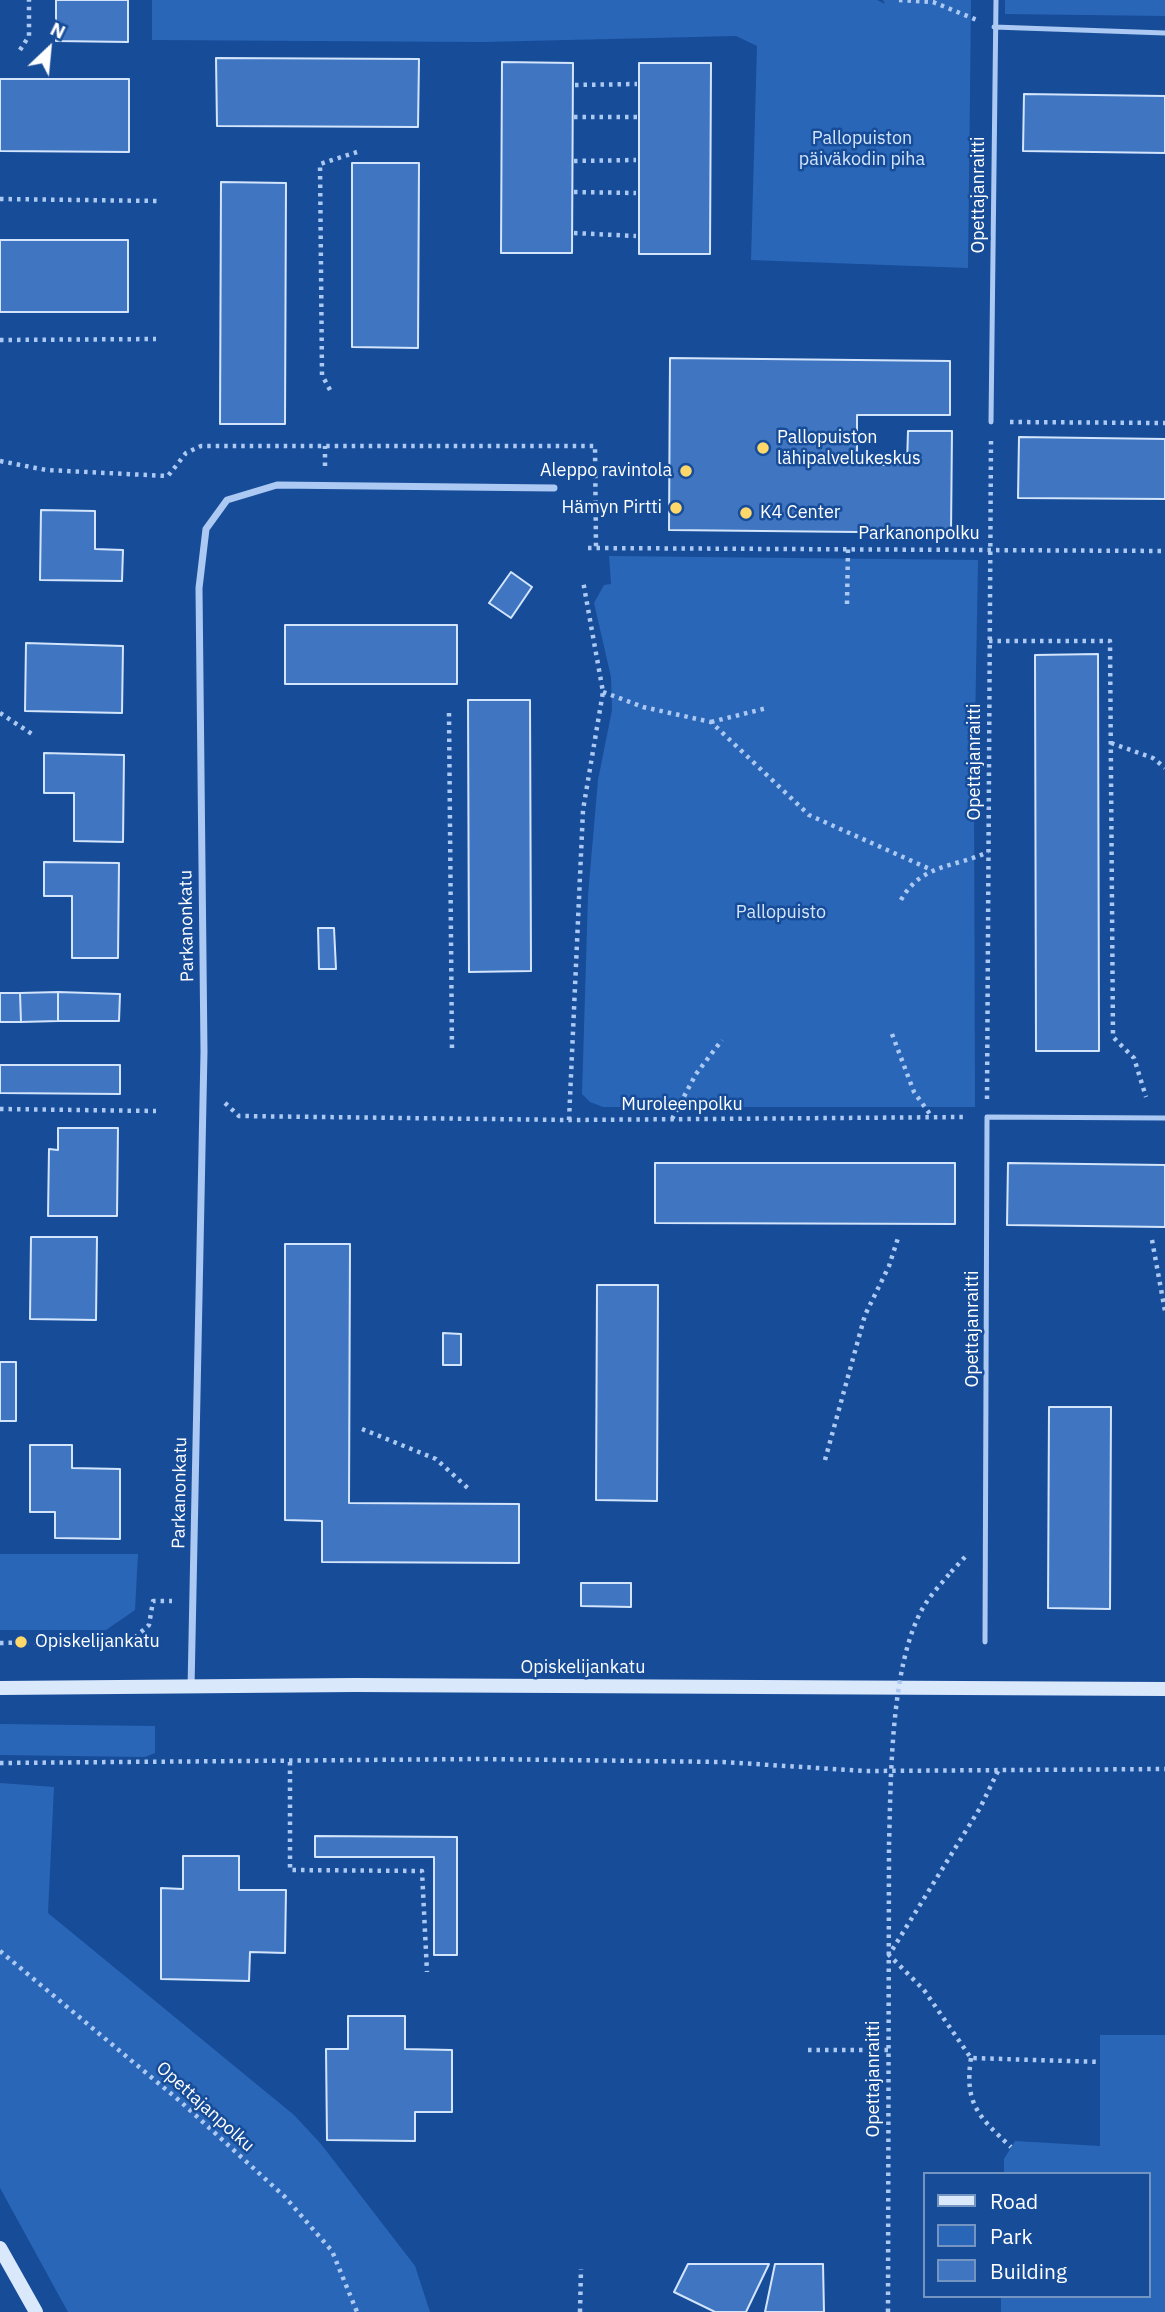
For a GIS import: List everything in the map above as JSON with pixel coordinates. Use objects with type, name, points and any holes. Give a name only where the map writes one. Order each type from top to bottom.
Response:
[{"type":"main road","name":"Opiskelijankatu","points":[[0,1688],[191,1689],[355,1685],[1165,1689]]},
{"type":"main road","points":[[0,2248],[36,2312]]},
{"type":"street","name":"Parkanonkatu","points":[[191,1689],[203,1102],[199,588],[206,529],[227,500],[277,485],[554,488]]},
{"type":"lane","name":"Opettajanraitti","points":[[991,422],[996,0]]},
{"type":"lane","points":[[994,27],[1165,33]]},
{"type":"lane","name":"Opettajanraitti","points":[[985,1642],[988,1524],[987,1116]]},
{"type":"lane","points":[[987,1116],[1165,1118]]},
{"type":"path","points":[[20,50],[29,36],[29,0]]},
{"type":"path","points":[[898,0],[933,2],[994,27]]},
{"type":"path","points":[[575,85],[637,84]]},
{"type":"path","points":[[574,117],[637,117]]},
{"type":"path","points":[[330,390],[322,375],[320,164],[357,152]]},
{"type":"path","points":[[574,161],[636,160]]},
{"type":"path","points":[[574,192],[636,194]]},
{"type":"path","points":[[0,199],[159,201]]},
{"type":"path","points":[[574,233],[636,236]]},
{"type":"path","points":[[0,340],[156,340]]},
{"type":"path","points":[[991,422],[1165,423]]},
{"type":"path","name":"Opettajanraitti","points":[[987,1116],[991,422]]},
{"type":"path","points":[[0,461],[46,470],[168,476],[186,453],[201,446],[595,446],[596,548]]},
{"type":"path","name":"Parkanonpolku","points":[[588,548],[1165,551]]},
{"type":"path","points":[[847,604],[848,548]]},
{"type":"path","points":[[569,1120],[583,810],[603,692],[583,581]]},
{"type":"path","points":[[989,641],[1110,640],[1114,1037],[1134,1058],[1152,1118]]},
{"type":"path","points":[[603,692],[643,707],[711,722],[767,708]]},
{"type":"path","points":[[0,713],[35,736]]},
{"type":"path","points":[[449,713],[452,1052]]},
{"type":"path","points":[[711,722],[809,815],[932,870]]},
{"type":"path","points":[[1111,743],[1153,758],[1165,768]]},
{"type":"path","points":[[901,900],[911,882],[932,870],[962,864],[988,852]]},
{"type":"path","points":[[892,1034],[914,1092],[932,1117]]},
{"type":"path","points":[[672,1119],[696,1074],[722,1040]]},
{"type":"path","name":"Muroleenpolku","points":[[203,1102],[226,1103],[239,1116],[569,1120],[987,1116]]},
{"type":"path","points":[[0,1109],[156,1111]]},
{"type":"path","points":[[825,1460],[865,1315],[889,1266],[898,1238]]},
{"type":"path","points":[[1152,1240],[1165,1311]]},
{"type":"path","points":[[362,1429],[436,1459],[471,1491]]},
{"type":"path","name":"Opettajanraitti","points":[[888,2312],[889,1845],[894,1748],[902,1680],[911,1634],[925,1605],[951,1572]]},
{"type":"path","points":[[0,1643],[131,1640],[149,1625],[153,1601],[194,1602]]},
{"type":"path","points":[[0,1763],[482,1759],[723,1762],[865,1771],[1165,1769]]},
{"type":"path","points":[[290,1762],[290,1870],[422,1871],[427,1972]]},
{"type":"path","points":[[998,1771],[981,1808],[889,1955],[924,1990],[971,2058],[967,2082],[972,2105],[1011,2147]]},
{"type":"path","name":"Opettajanpolku","points":[[0,1951],[181,2102],[285,2197],[332,2251],[357,2312]]},
{"type":"path","points":[[808,2050],[888,2050]]},
{"type":"path","points":[[971,2058],[1100,2062]]},
{"type":"path","points":[[580,2312],[581,2269]]},
{"type":"green space","name":"Pallopuiston päiväkodin piha","points":[[152,0],[877,0],[885,4],[883,0],[971,0],[968,268],[751,260],[757,46],[736,36],[483,42],[152,40]]},
{"type":"green space","points":[[1005,0],[1165,0],[1165,16],[1005,14]]},
{"type":"green space","name":"Pallopuisto","points":[[609,556],[978,560],[974,783],[975,1107],[603,1107],[590,1102],[582,1094],[588,895],[598,780],[612,710],[611,677],[594,603],[604,585],[611,584]]},
{"type":"green space","points":[[0,1554],[138,1554],[135,1610],[106,1630],[0,1630]]},
{"type":"green space","points":[[0,1724],[155,1726],[155,1753],[145,1757],[0,1755]]},
{"type":"green space","points":[[0,1783],[54,1787],[48,1913],[294,2115],[321,2144],[415,2266],[430,2312],[68,2312],[0,2188]]},
{"type":"green space","points":[[1100,2035],[1165,2035],[1165,2312],[1001,2312],[1001,2298],[1151,2298],[1151,2172],[1004,2172],[1004,2159],[1015,2141],[1100,2146]]},
{"type":"building","points":[[56,0],[128,0],[128,42],[56,41]]},
{"type":"building","points":[[216,58],[419,59],[418,127],[217,126]]},
{"type":"building","points":[[502,62],[573,63],[572,253],[501,253]]},
{"type":"building","points":[[639,63],[711,63],[710,254],[639,254]]},
{"type":"building","points":[[0,79],[129,79],[129,152],[0,151]]},
{"type":"building","points":[[1024,94],[1165,96],[1165,153],[1023,151]]},
{"type":"building","points":[[352,163],[419,163],[418,348],[352,347]]},
{"type":"building","points":[[221,182],[286,183],[285,424],[220,424]]},
{"type":"building","points":[[0,240],[128,240],[128,312],[0,312]]},
{"type":"building","name":"Pallopuiston lähipalvelukeskus","points":[[670,358],[950,361],[950,415],[857,415],[857,465],[907,465],[908,431],[952,431],[951,533],[669,530]]},
{"type":"building","points":[[1019,437],[1165,439],[1165,499],[1018,498]]},
{"type":"building","points":[[41,510],[95,511],[95,549],[123,550],[122,581],[40,580]]},
{"type":"building","points":[[511,572],[532,587],[511,618],[489,603]]},
{"type":"building","points":[[285,625],[457,625],[457,684],[285,684]]},
{"type":"building","points":[[26,643],[123,646],[122,713],[25,711]]},
{"type":"building","points":[[1098,654],[1099,1051],[1036,1051],[1035,655]]},
{"type":"building","points":[[468,700],[530,700],[531,971],[469,972]]},
{"type":"building","points":[[44,753],[124,755],[123,842],[74,841],[74,793],[44,793]]},
{"type":"building","points":[[44,862],[119,863],[118,958],[72,958],[72,896],[44,896]]},
{"type":"building","points":[[318,928],[334,928],[336,969],[319,969]]},
{"type":"building","points":[[58,992],[120,994],[119,1021],[58,1021]]},
{"type":"building","points":[[58,992],[58,1021],[21,1022],[20,993]]},
{"type":"building","points":[[0,993],[20,993],[21,1022],[0,1022]]},
{"type":"building","points":[[0,1065],[120,1065],[120,1094],[0,1093]]},
{"type":"building","points":[[58,1128],[118,1128],[117,1216],[48,1216],[49,1149],[58,1150]]},
{"type":"building","points":[[655,1163],[955,1163],[955,1224],[655,1223]]},
{"type":"building","points":[[1008,1163],[1165,1165],[1165,1227],[1007,1225]]},
{"type":"building","points":[[31,1237],[97,1237],[96,1320],[30,1319]]},
{"type":"building","points":[[285,1244],[350,1244],[349,1503],[519,1504],[519,1563],[322,1562],[322,1521],[285,1520]]},
{"type":"building","points":[[597,1285],[658,1285],[657,1501],[596,1500]]},
{"type":"building","points":[[443,1333],[461,1334],[461,1365],[443,1365]]},
{"type":"building","points":[[0,1362],[16,1362],[16,1421],[0,1421]]},
{"type":"building","points":[[1049,1407],[1111,1407],[1110,1609],[1048,1608]]},
{"type":"building","points":[[30,1445],[72,1445],[72,1468],[120,1469],[120,1539],[55,1538],[55,1512],[30,1512]]},
{"type":"building","points":[[581,1583],[631,1583],[631,1607],[581,1606]]},
{"type":"building","points":[[315,1836],[457,1837],[457,1955],[434,1955],[434,1857],[315,1857]]},
{"type":"building","points":[[183,1856],[239,1856],[239,1890],[286,1890],[285,1953],[250,1952],[249,1981],[161,1979],[161,1888],[183,1889]]},
{"type":"building","points":[[348,2016],[405,2016],[405,2049],[452,2050],[452,2112],[415,2112],[415,2141],[327,2140],[326,2049],[348,2049]]},
{"type":"building","points":[[688,2264],[769,2264],[746,2312],[715,2312],[674,2292]]},
{"type":"building","points":[[775,2264],[823,2264],[824,2312],[765,2312]]},
{"type":"place","name":"Pallopuiston lähipalvelukeskus","points":[[763,448]]},
{"type":"place","name":"Aleppo ravintola","points":[[686,471]]},
{"type":"place","name":"Hämyn Pirtti","points":[[676,508]]},
{"type":"place","name":"K4 Center","points":[[746,513]]},
{"type":"place","name":"Opiskelijankatu","points":[[21,1642]]}]
